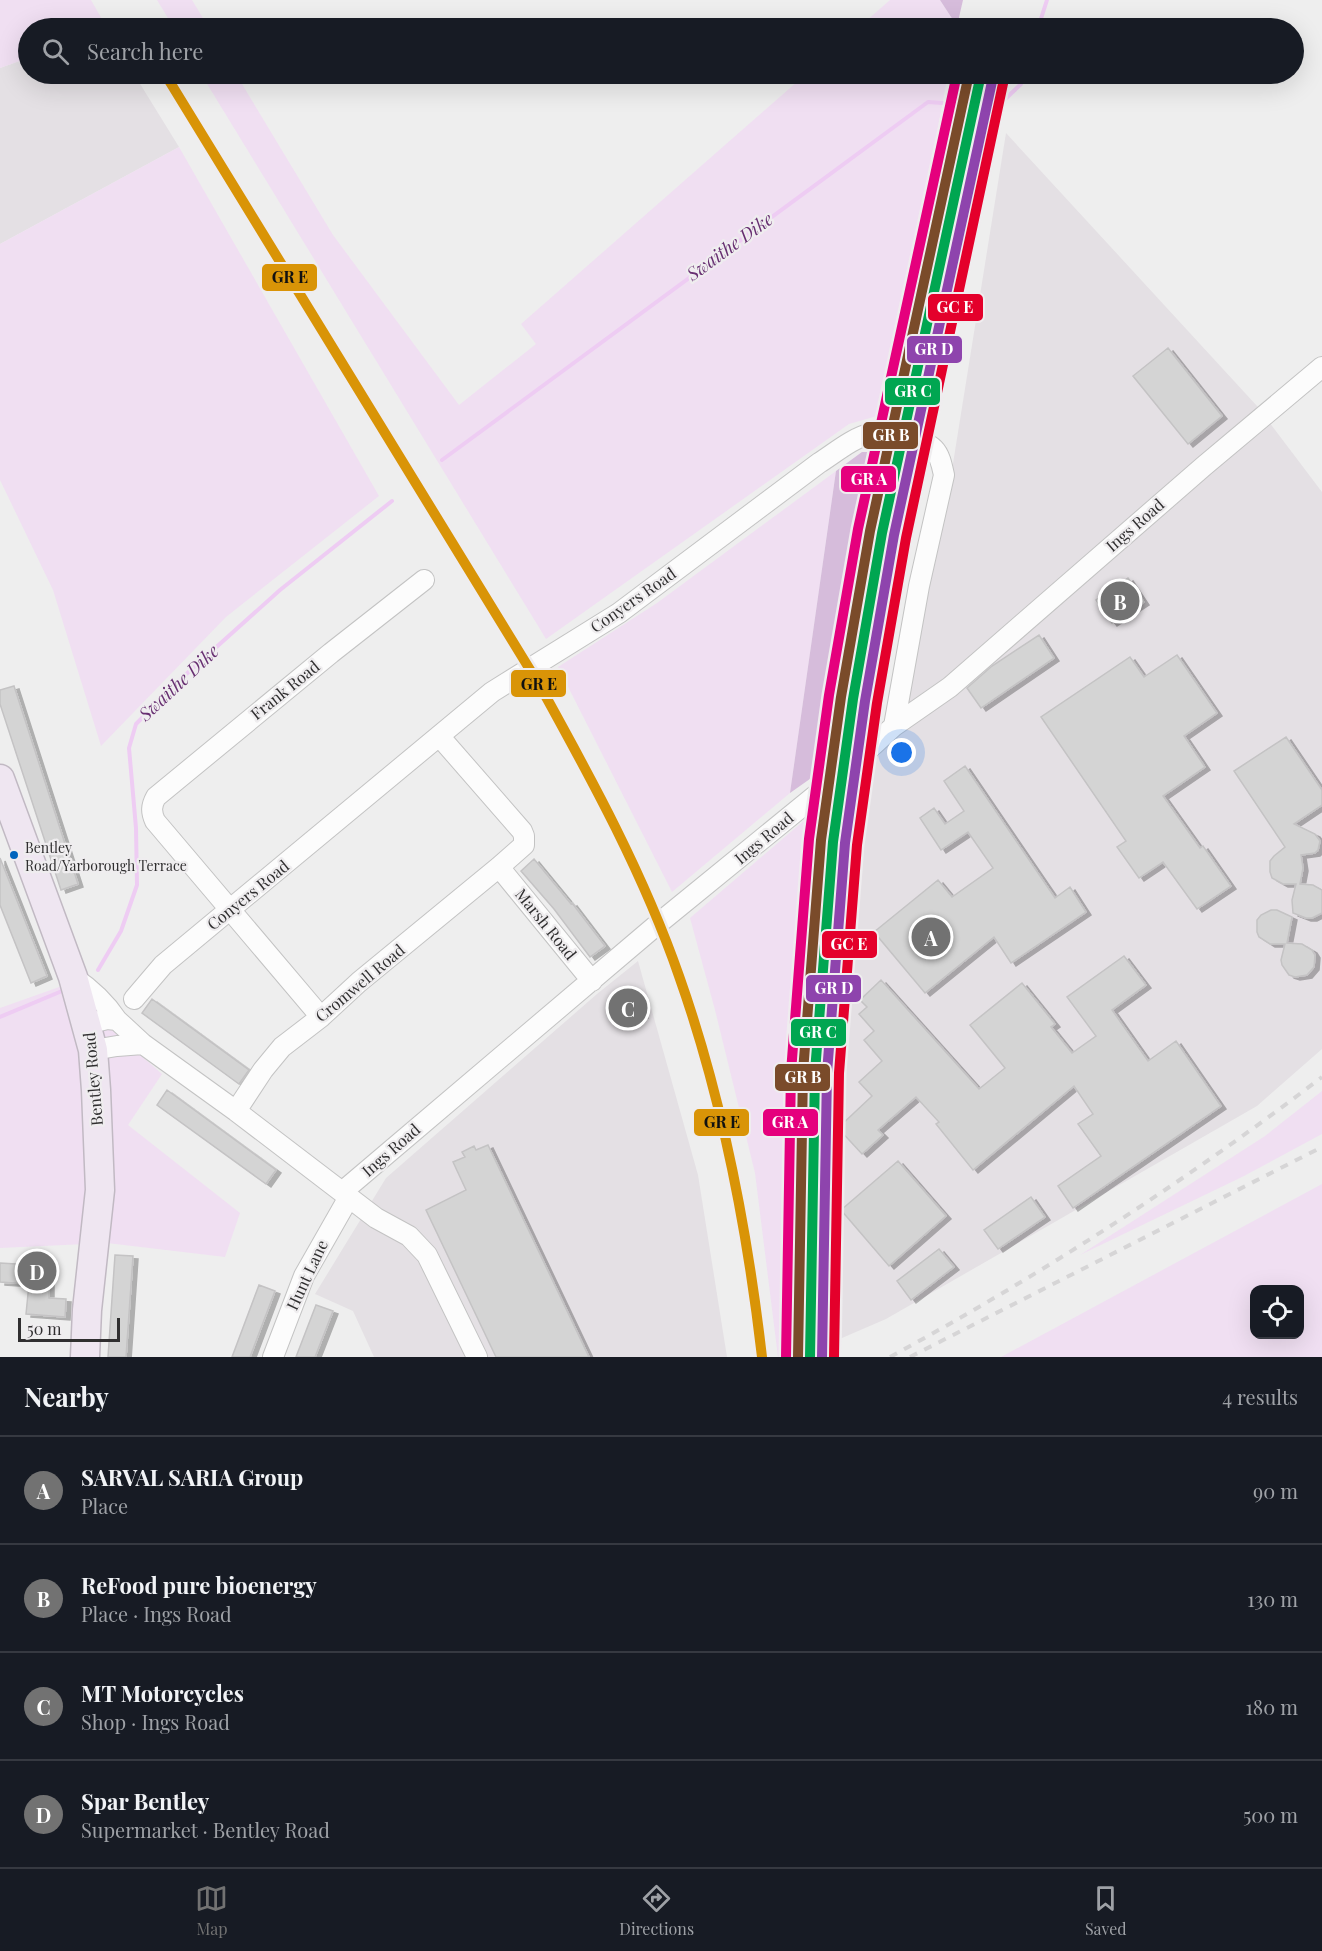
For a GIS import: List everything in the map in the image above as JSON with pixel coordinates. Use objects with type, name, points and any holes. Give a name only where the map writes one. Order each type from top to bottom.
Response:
[{"type":"highway","name":"Bentley Road","points":[[0,779],[73,977],[90,1037],[100,1190],[87,1311],[85,1357]]},
{"type":"street","name":"Ings Road","points":[[345,1194],[592,981],[843,773],[894,726],[950,687],[1204,466],[1322,367]]},
{"type":"street","name":"Conyers Road","points":[[134,999],[163,965],[492,692],[619,613],[819,463],[849,443],[879,432],[918,439],[934,449],[942,464],[944,475],[919,586],[894,726]]},
{"type":"street","name":"Frank Road","points":[[231,908],[156,821],[152,814],[152,805],[156,797],[258,712],[424,580]]},
{"type":"street","name":"Cromwell Road","points":[[236,1111],[263,1070],[282,1047],[321,1017],[359,982],[524,845],[524,836],[440,737]]},
{"type":"street","name":"Marsh Road","points":[[500,867],[592,981]]},
{"type":"street","points":[[231,908],[321,1017]]},
{"type":"street","points":[[73,977],[91,989],[117,1020],[143,1044],[236,1111],[376,1218],[409,1236],[420,1246],[427,1255],[477,1357]]},
{"type":"street","points":[[117,1020],[107,1019],[90,1037],[117,1046],[143,1044]]},
{"type":"street","name":"Hunt Lane","points":[[273,1357],[304,1276],[345,1194]]},
{"type":"shaded area","points":[[0,0],[91,0],[101,18],[18,18],[18,62],[0,68]]},
{"type":"shaded area","points":[[157,0],[192,0],[203,18],[168,18]]},
{"type":"shaded area","points":[[890,0],[940,0],[952,18],[869,18]]},
{"type":"shaded area","points":[[940,0],[963,0],[959,18],[952,18]]},
{"type":"shaded area","points":[[18,62],[18,84],[140,84],[179,147],[0,244],[0,68]]},
{"type":"shaded area","points":[[207,84],[242,84],[333,235],[459,405],[536,344],[521,324],[795,84],[946,84],[884,414],[849,424],[546,639]]},
{"type":"shaded area","points":[[1006,133],[1257,406],[1322,492],[1322,1049],[1257,1106],[886,1319],[835,1341],[838,940],[848,848],[864,763],[880,755],[903,625],[951,476]]},
{"type":"shaded area","points":[[179,147],[379,496],[226,617],[101,746],[53,590],[0,480],[0,244]]},
{"type":"shaded area","points":[[862,452],[879,452],[824,769],[790,793],[836,471]]},
{"type":"shaded area","points":[[836,471],[790,793],[672,892],[558,667],[657,603]]},
{"type":"shaded area","points":[[820,807],[792,1049],[792,1357],[778,1357],[755,1173],[690,918]]},
{"type":"shaded area","points":[[638,961],[698,1175],[727,1357],[374,1357],[353,1311],[315,1294],[386,1178]]},
{"type":"shaded area","points":[[62,986],[162,1074],[128,1125],[240,1213],[225,1257],[107,1243],[0,1248],[0,1008]]},
{"type":"shaded area","points":[[1322,1091],[1322,1134],[1242,1177],[1080,1255],[1265,1136]]},
{"type":"shaded area","points":[[1322,1184],[1322,1357],[1001,1357]]},
{"type":"building","points":[[1168,348],[1222,416],[1188,444],[1133,376]]},
{"type":"building","points":[[1128,578],[1144,602],[1112,623],[1096,600]]},
{"type":"building","points":[[1039,635],[1054,658],[981,708],[967,688],[992,666]]},
{"type":"building","points":[[1177,655],[1217,713],[1184,736],[1205,767],[1163,796],[1200,848],[1203,846],[1231,886],[1197,909],[1163,862],[1139,878],[1117,847],[1126,841],[1041,717],[1130,657],[1144,677]]},
{"type":"building","points":[[14,686],[78,884],[61,890],[0,704],[0,690]]},
{"type":"building","points":[[1286,737],[1322,790],[1322,805],[1294,824],[1315,834],[1320,841],[1315,853],[1301,855],[1303,868],[1300,884],[1313,885],[1322,890],[1322,913],[1312,918],[1293,913],[1292,900],[1296,884],[1283,884],[1272,878],[1270,861],[1285,847],[1234,771]]},
{"type":"building","points":[[965,766],[1055,898],[1070,887],[1086,912],[1011,963],[994,937],[925,993],[874,932],[938,880],[952,897],[993,868],[968,832],[941,850],[920,818],[934,808],[945,824],[964,811],[944,781]]},
{"type":"building","points":[[0,858],[47,976],[31,983],[0,905]]},
{"type":"building","points":[[534,859],[605,946],[590,957],[554,909],[521,871]]},
{"type":"building","points":[[1271,910],[1277,910],[1292,917],[1287,943],[1302,944],[1312,950],[1315,955],[1314,967],[1307,975],[1295,977],[1289,975],[1281,960],[1285,944],[1270,944],[1259,937],[1257,920]]},
{"type":"building","points":[[1124,956],[1146,985],[1112,1010],[1148,1061],[1176,1041],[1221,1106],[1073,1208],[1058,1186],[1101,1156],[1078,1124],[1093,1114],[1074,1086],[973,1170],[936,1124],[939,1122],[916,1097],[878,1130],[883,1135],[862,1154],[838,1128],[872,1096],[859,1082],[882,1061],[864,1040],[874,1031],[859,1014],[867,1007],[860,1000],[881,980],[979,1089],[1005,1068],[970,1025],[1022,983],[1055,1024],[1051,1027],[1072,1053],[1096,1036],[1067,997]]},
{"type":"building","points":[[636,993],[643,1015],[620,1022],[613,1000]]},
{"type":"building","points":[[152,999],[249,1070],[239,1084],[142,1013]]},
{"type":"building","points":[[167,1090],[276,1170],[266,1184],[157,1105]]},
{"type":"building","points":[[488,1145],[589,1357],[496,1357],[426,1210],[466,1190],[453,1162],[465,1157],[462,1152],[474,1146],[476,1150]]},
{"type":"building","points":[[898,1161],[946,1216],[889,1266],[841,1210]]},
{"type":"building","points":[[1031,1197],[1045,1217],[998,1249],[984,1230]]},
{"type":"building","points":[[939,1249],[954,1267],[911,1300],[897,1281]]},
{"type":"building","points":[[115,1255],[133,1256],[126,1357],[108,1357]]},
{"type":"building","points":[[0,1263],[49,1266],[49,1298],[66,1299],[65,1317],[26,1314],[29,1284],[0,1282]]},
{"type":"building","points":[[259,1285],[275,1291],[250,1357],[232,1357]]},
{"type":"building","points":[[316,1305],[333,1311],[315,1357],[296,1357]]},
{"type":"waterway","name":"Swaithe Dike","points":[[1041,18],[1047,0]]},
{"type":"waterway","name":"Swaithe Dike","points":[[442,460],[928,102],[997,107],[1021,84]]},
{"type":"waterway","name":"Swaithe Dike","points":[[98,970],[121,931],[137,885],[136,828],[129,748],[136,724],[183,677],[280,590],[392,501]]},
{"type":"waterway","name":"Swaithe Dike","points":[[0,1017],[62,991]]},
{"type":"railway","points":[[890,1357],[1002,1293],[1112,1225],[1271,1116],[1322,1077]]},
{"type":"railway","points":[[910,1357],[1322,1147]]},
{"type":"transit line","points":[[171,84],[540,686],[598,792],[650,901],[695,1023],[721,1117],[741,1212],[762,1357]]},
{"type":"transit line","points":[[786,1357],[791,1072],[809,839],[829,695],[858,529],[955,84]]},
{"type":"transit line","points":[[798,1357],[803,1072],[821,840],[841,697],[870,531],[967,84]]},
{"type":"transit line","points":[[810,1357],[815,1072],[833,842],[853,699],[882,533],[979,84]]},
{"type":"transit line","points":[[822,1357],[827,1073],[845,843],[865,701],[894,535],[991,84]]},
{"type":"transit line","points":[[834,1357],[839,1073],[857,845],[877,703],[906,538],[1003,84]]},
{"type":"place","name":"ReFood pure bioenergy","points":[[1120,601]]},
{"type":"place","name":"Bentley Road/Yarborough Terrace","points":[[14,855]]},
{"type":"place","name":"SARVAL SARIA Group","points":[[931,937]]},
{"type":"place","name":"MT Motorcycles","points":[[628,1008]]},
{"type":"place","name":"Spar Bentley","points":[[37,1271]]}]
